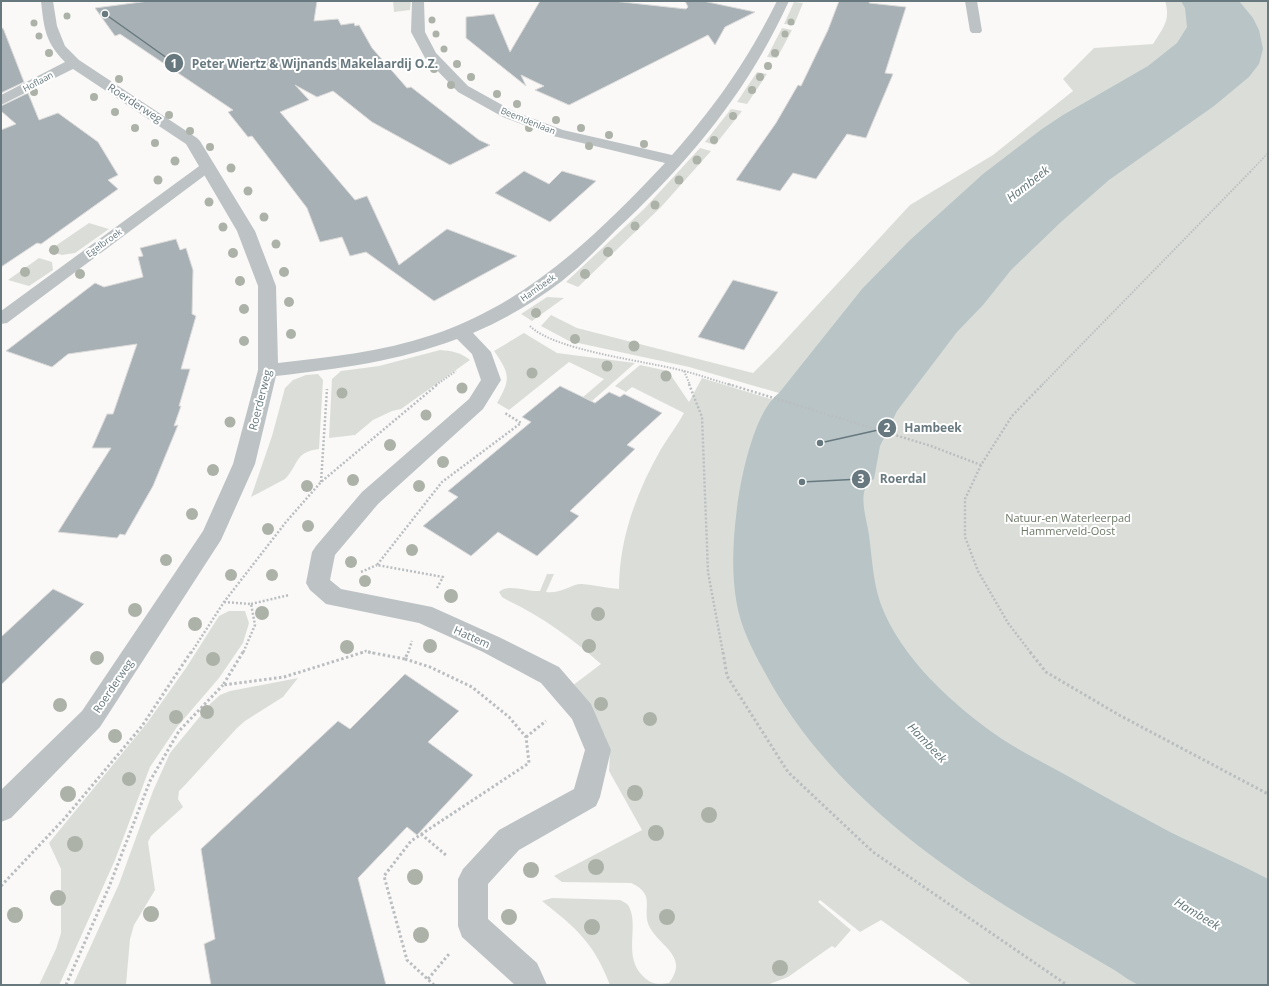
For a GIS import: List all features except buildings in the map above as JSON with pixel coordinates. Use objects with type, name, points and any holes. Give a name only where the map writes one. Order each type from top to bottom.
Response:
[{"type":"street","name":"Roerderweg","points":[[1,809],[91,719],[213,534],[244,464],[268,370],[267,286],[246,230],[192,141],[74,63],[59,48],[50,26],[47,1]]},
{"type":"street","name":"Beemdenlaan","points":[[418,1],[418,32],[430,55],[463,90],[508,114],[558,133],[676,161]]},
{"type":"street","name":"Hambeek","points":[[268,370],[328,364],[404,350],[461,332],[505,311],[550,282],[640,200],[676,161],[734,88],[758,52],[783,1]]},
{"type":"street","name":"Hoflaan","points":[[1,101],[74,63]]},
{"type":"street","name":"Hattem","points":[[461,332],[482,352],[491,380],[476,404],[370,498],[324,552],[318,583],[334,597],[423,614],[492,645],[550,675],[582,712],[598,750],[586,798],[509,840],[473,879],[473,926],[526,974],[531,985]]},
{"type":"lane","points":[[971,1],[976,31]]},
{"type":"lane","name":"Egelbroek","points":[[1,319],[207,167]]},
{"type":"path","points":[[1268,153],[1012,416],[981,466],[965,499],[965,536],[978,572],[1008,623],[1046,672],[1119,715],[1268,794]]},
{"type":"path","points":[[530,326],[537,333],[570,346],[684,371],[724,382],[931,446],[981,466]]},
{"type":"path","points":[[1,886],[64,818],[142,726],[224,602],[286,522],[321,482],[431,389],[482,352]]},
{"type":"path","points":[[321,482],[328,364]]},
{"type":"path","points":[[684,371],[702,417],[708,572],[727,676],[788,772],[873,852],[1067,985]]},
{"type":"path","points":[[405,659],[423,614],[443,577],[377,565],[442,482],[521,423],[479,399]]},
{"type":"path","points":[[66,985],[109,887],[150,781],[179,731],[223,685],[241,656],[255,625],[251,604],[224,602]]},
{"type":"path","points":[[223,685],[284,677],[366,651],[405,659],[430,667],[472,688],[509,717],[526,737],[529,763],[411,841],[384,876],[407,960],[434,985]]},
{"type":"green space","points":[[393,1],[411,1],[410,10],[394,12]]},
{"type":"green space","name":"Natuur-en Waterleerpad Hammerveld-Oost","points":[[1165,1],[1268,1],[1268,985],[972,985],[881,920],[860,932],[820,900],[818,902],[851,930],[835,948],[832,946],[788,977],[767,985],[610,985],[604,970],[583,937],[542,901],[552,898],[620,900],[628,905],[631,913],[633,921],[633,957],[641,974],[647,980],[654,983],[669,983],[676,966],[675,959],[671,953],[650,928],[647,921],[646,898],[644,893],[639,888],[631,883],[562,882],[554,876],[642,830],[609,771],[610,753],[605,736],[572,686],[601,664],[579,645],[533,614],[502,597],[499,592],[508,588],[540,591],[547,574],[554,574],[546,592],[557,591],[578,584],[619,589],[622,552],[637,499],[661,449],[684,413],[632,387],[626,392],[615,386],[640,365],[668,371],[689,402],[702,378],[774,400],[779,393],[689,367],[569,341],[541,326],[551,315],[577,328],[753,373],[910,205],[993,155],[1073,91],[1063,79],[1094,48],[1153,44],[1165,24],[1167,8]]},
{"type":"green space","points":[[794,2],[803,3],[794,25],[784,24]]},
{"type":"green space","points":[[782,28],[792,30],[777,58],[767,57]]},
{"type":"green space","points":[[757,72],[767,74],[747,104],[737,102]]},
{"type":"green space","points":[[731,109],[742,111],[715,145],[705,142]]},
{"type":"green space","points":[[700,148],[711,151],[661,207],[578,287],[566,282],[644,209]]},
{"type":"green space","points":[[89,223],[109,229],[75,253],[62,255],[48,251]]},
{"type":"green space","points":[[39,258],[52,262],[53,270],[29,286],[8,280]]},
{"type":"green space","points":[[547,297],[564,298],[532,321],[521,314]]},
{"type":"green space","points":[[524,333],[557,353],[635,363],[592,401],[583,397],[604,379],[569,362],[509,410],[497,403],[505,388],[507,377],[503,365],[494,351]]},
{"type":"green space","points":[[440,350],[456,352],[470,360],[401,409],[392,411],[373,420],[355,435],[329,438],[332,379],[341,371],[379,366]]},
{"type":"green space","points":[[318,374],[323,380],[319,449],[305,453],[301,456],[285,479],[251,497],[272,436],[285,388],[293,380],[306,375]]},
{"type":"green space","points":[[229,611],[245,611],[249,623],[243,643],[219,678],[177,727],[150,767],[115,860],[59,985],[39,985],[56,949],[61,933],[61,869],[49,843],[147,723],[186,668],[219,616]]},
{"type":"green space","points":[[298,678],[283,697],[245,721],[237,728],[179,791],[178,799],[183,807],[151,836],[148,842],[155,890],[134,925],[130,939],[126,985],[73,985],[119,884],[153,791],[170,753],[211,703],[220,695],[230,691]]},
{"type":"water","points":[[1181,1],[1239,1],[1253,18],[1259,30],[1263,49],[1259,64],[1249,77],[1214,106],[1109,180],[1061,222],[1011,270],[983,305],[957,332],[897,411],[880,446],[874,479],[868,483],[865,489],[864,504],[876,586],[880,602],[889,623],[915,662],[948,696],[984,726],[1025,753],[1170,832],[1268,879],[1268,985],[1139,985],[1039,926],[958,875],[920,847],[883,816],[848,784],[816,748],[788,710],[755,654],[741,621],[735,593],[733,556],[734,532],[745,463],[762,415],[770,402],[779,393],[862,289],[909,241],[983,174],[1042,129],[1063,115],[1148,66],[1177,43],[1187,27],[1185,8]]},
{"type":"place","name":"Peter Wiertz & Wijnands Makelaardij O.Z.","points":[[105,14]]},
{"type":"place","name":"Hambeek","points":[[820,443]]},
{"type":"place","name":"Roerdal","points":[[802,482]]}]
